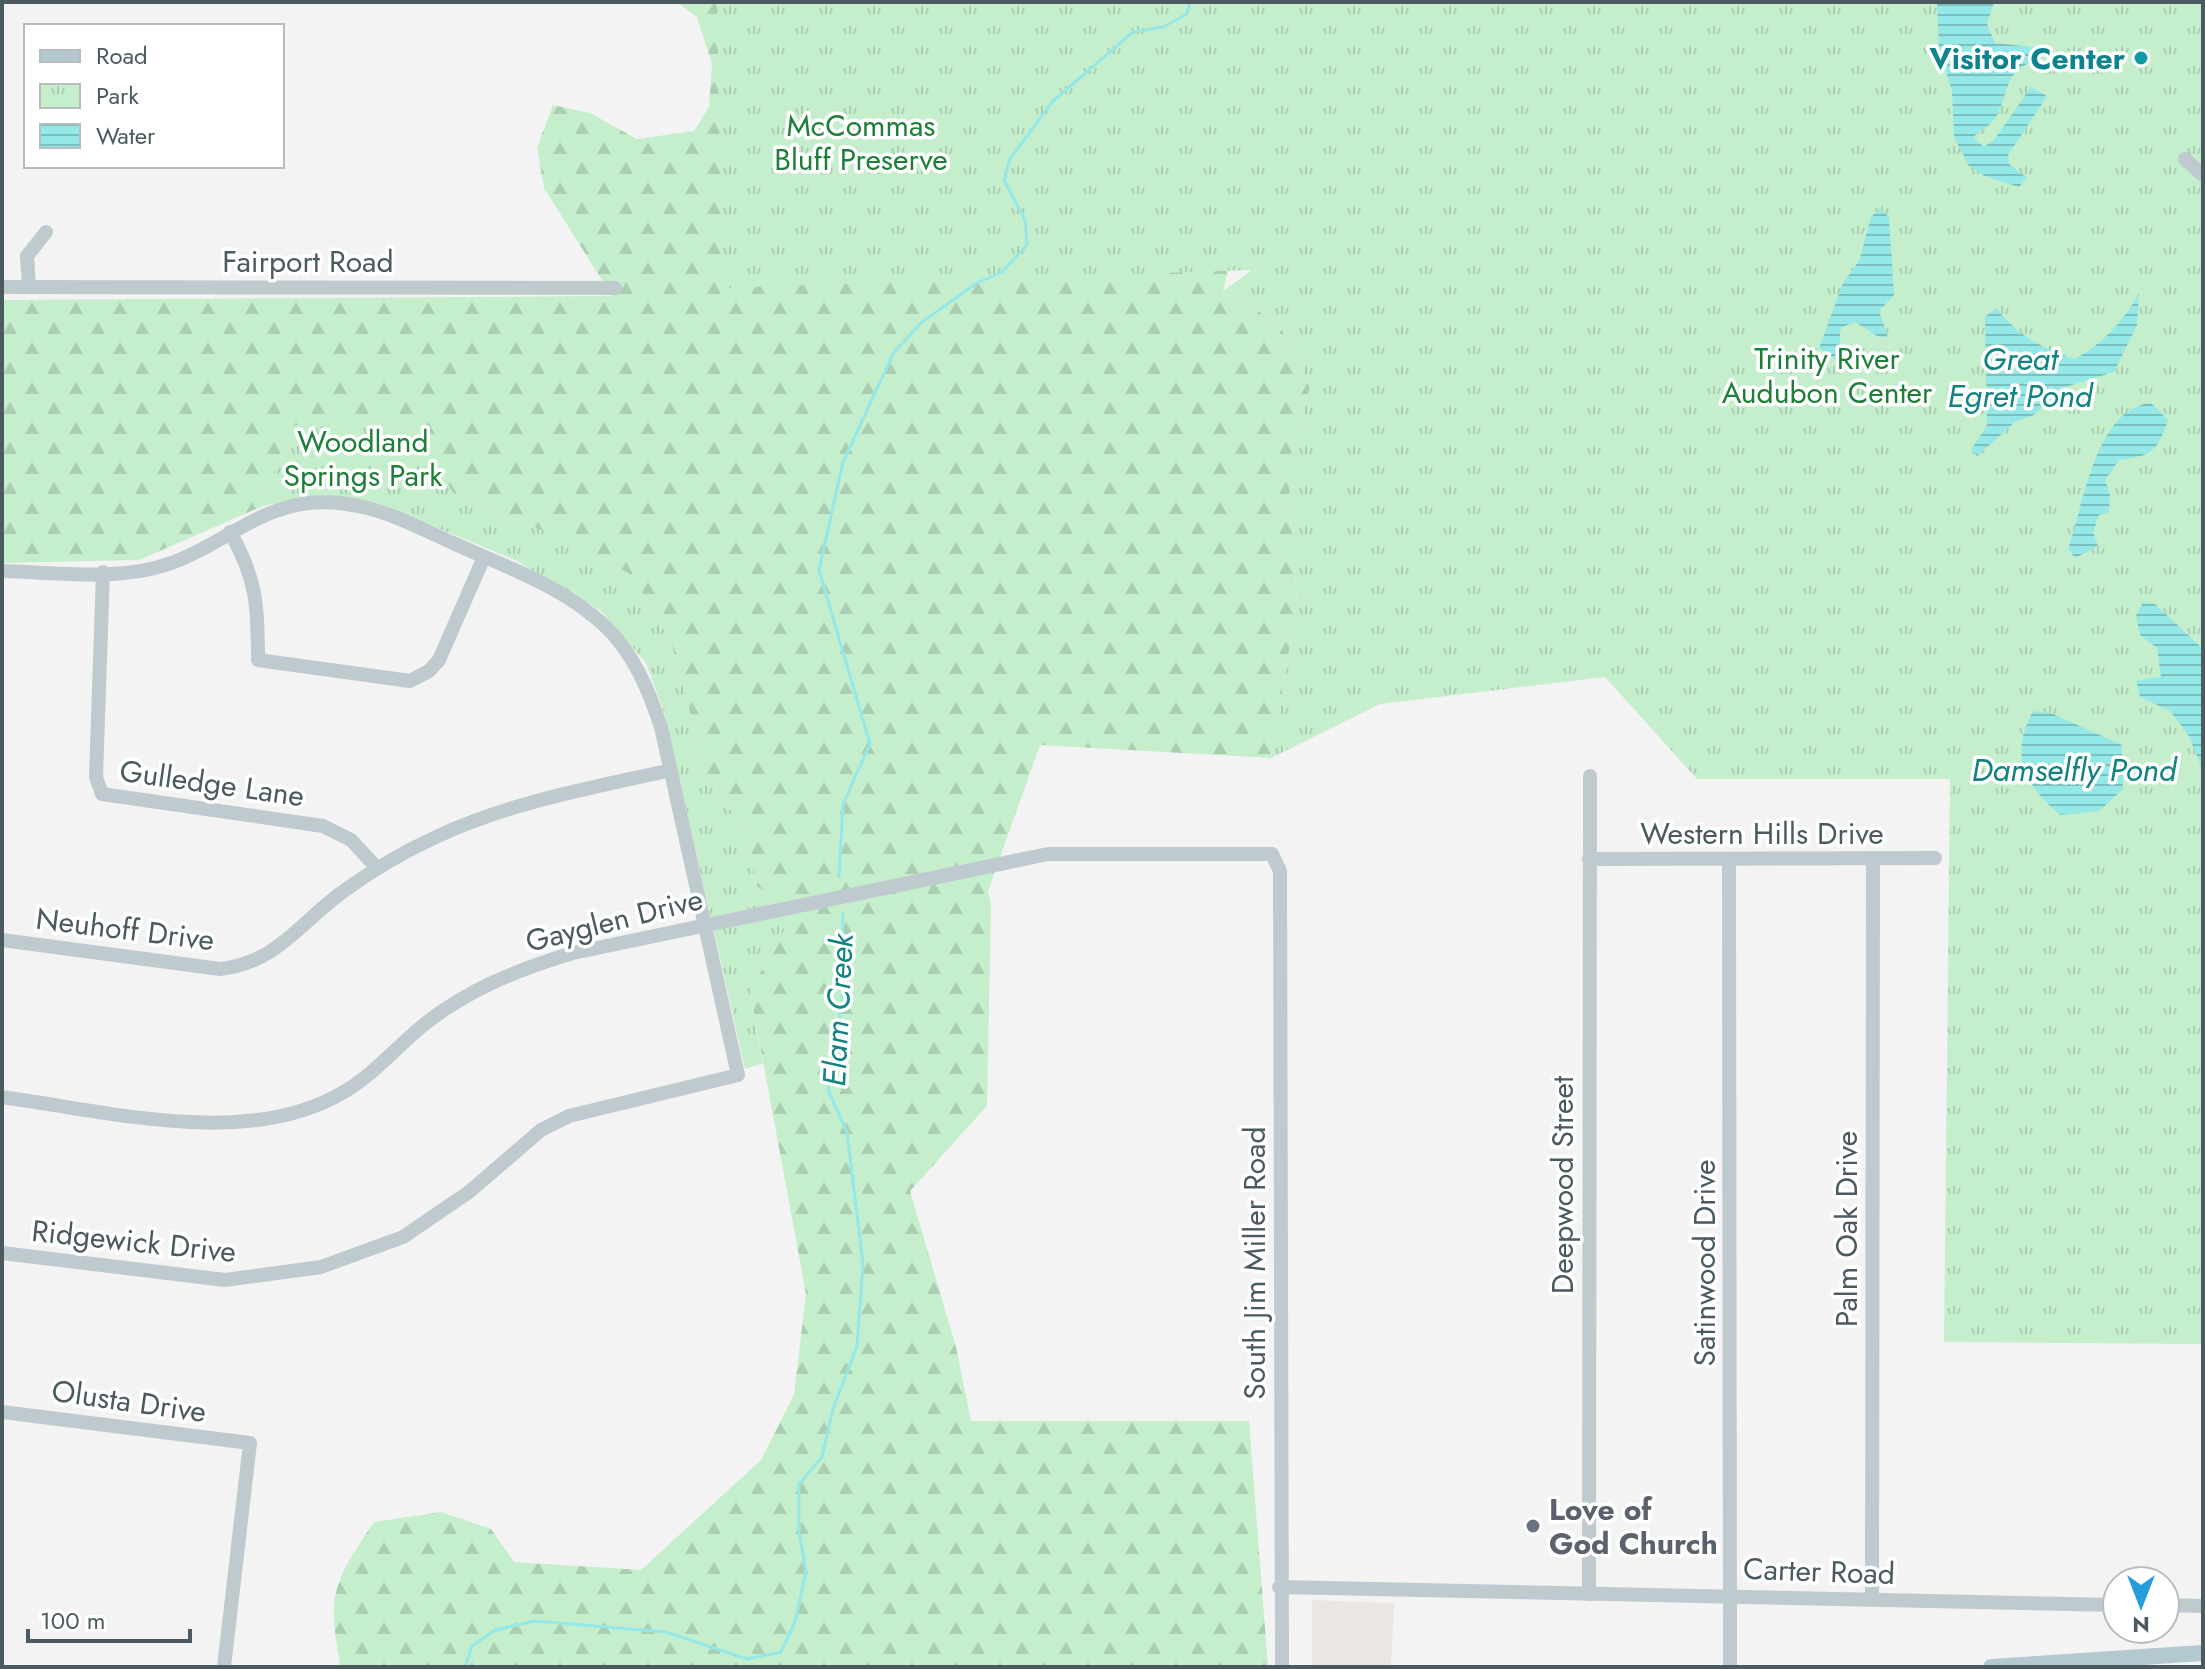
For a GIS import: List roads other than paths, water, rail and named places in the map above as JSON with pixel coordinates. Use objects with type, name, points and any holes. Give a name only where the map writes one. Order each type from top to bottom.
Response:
[{"type":"main road","points":[[1991,1667],[2203,1653]]},
{"type":"street","points":[[2185,159],[2203,175]]},
{"type":"street","points":[[29,287],[27,256],[46,232]]},
{"type":"street","name":"Fairport Road","points":[[2,287],[615,288]]},
{"type":"street","points":[[2,571],[148,570],[168,565],[267,513],[292,505],[334,503],[388,515],[542,582],[576,602],[607,629],[633,662],[650,695],[671,770],[706,924]]},
{"type":"street","points":[[230,532],[252,573],[257,597],[258,660],[344,670],[384,680],[410,681],[429,671],[439,660],[484,557]]},
{"type":"street","name":"Gulledge Lane","points":[[103,572],[96,777],[102,794],[323,826],[351,840],[377,868]]},
{"type":"street","name":"Neuhoff Drive","points":[[2,940],[220,969],[244,966],[266,957],[340,894],[377,868],[436,837],[491,814],[671,770]]},
{"type":"street","name":"Deepwood Street","points":[[1589,1594],[1590,776]]},
{"type":"street","name":"Gayglen Drive","points":[[2,1097],[200,1123],[238,1124],[278,1119],[317,1107],[343,1093],[369,1075],[422,1026],[496,980],[573,953],[1048,854],[1264,852],[1277,860]]},
{"type":"street","name":"Palm Oak Drive","points":[[1872,1600],[1873,858]]},
{"type":"street","name":"Western Hills Drive","points":[[1589,859],[1935,858]]},
{"type":"street","name":"Satinwood Drive","points":[[1729,859],[1730,1667]]},
{"type":"street","name":"South Jim Miller Road","points":[[1277,860],[1279,1587],[1282,1667]]},
{"type":"street","name":"Ridgewick Drive","points":[[2,1253],[225,1280],[321,1267],[403,1237],[443,1212],[541,1130],[569,1116],[738,1075],[706,924]]},
{"type":"street","name":"Olusta Drive","points":[[2,1412],[250,1443],[224,1667]]},
{"type":"street","name":"Carter Road","points":[[1279,1587],[1730,1594],[2101,1605]]},
{"type":"street","points":[[2181,1605],[2203,1606]]},
{"type":"water","points":[[1937,2],[1994,2],[1987,24],[1995,43],[2041,48],[2042,59],[2021,67],[2015,73],[1995,118],[1973,137],[1984,147],[1994,140],[2031,87],[2047,96],[2008,155],[2009,164],[2027,178],[2019,187],[1985,176],[1969,166],[1954,137],[1952,91],[1939,48]]},
{"type":"water","points":[[1880,209],[1889,217],[1894,295],[1879,311],[1888,337],[1879,337],[1855,322],[1840,328],[1840,345],[1851,362],[1846,368],[1819,348],[1843,283],[1859,261],[1871,217]]},
{"type":"water","name":"Great Egret Pond","points":[[2139,294],[2137,325],[2114,372],[2062,388],[2034,415],[2015,422],[1977,456],[1971,450],[1987,425],[1985,317],[1996,308],[2031,340],[2075,359],[2112,331]]},
{"type":"water","points":[[2151,403],[2168,420],[2160,439],[2146,454],[2119,460],[2105,480],[2110,494],[2109,512],[2099,515],[2093,532],[2098,546],[2075,558],[2068,549],[2094,462],[2104,441],[2117,422],[2132,409]]},
{"type":"water","points":[[2143,602],[2155,604],[2203,649],[2203,771],[2189,736],[2170,711],[2140,697],[2136,680],[2161,677],[2157,648],[2140,635],[2136,616]]},
{"type":"water","name":"Damselfly Pond","points":[[2033,711],[2053,714],[2122,745],[2123,789],[2099,811],[2060,815],[2029,780],[2024,768],[2022,742]]},
{"type":"waterway","name":"Elam Creek","points":[[839,877],[843,804],[870,744],[819,570],[843,462],[894,352],[922,322],[977,283],[1002,272],[1027,245],[1025,220],[1004,180],[1010,159],[1052,102],[1133,32],[1163,27],[1187,14],[1190,2]]},
{"type":"waterway","name":"Elam Creek","points":[[465,1667],[472,1646],[495,1630],[535,1621],[666,1632],[747,1659],[781,1652],[795,1622],[806,1572],[799,1531],[799,1484],[822,1457],[833,1409],[857,1346],[863,1264],[847,1132],[828,1090],[842,1001],[843,914]]},
{"type":"place","name":"Visitor Center","points":[[2141,58]]},
{"type":"place","name":"Love of God Church","points":[[1533,1526]]},
{"type":"park label","name":"McCommas Bluff Preserve","points":[[861,142]]},
{"type":"park label","name":"Trinity River Audubon Center","points":[[1827,375]]},
{"type":"park label","name":"Woodland Springs Park","points":[[363,458]]}]
